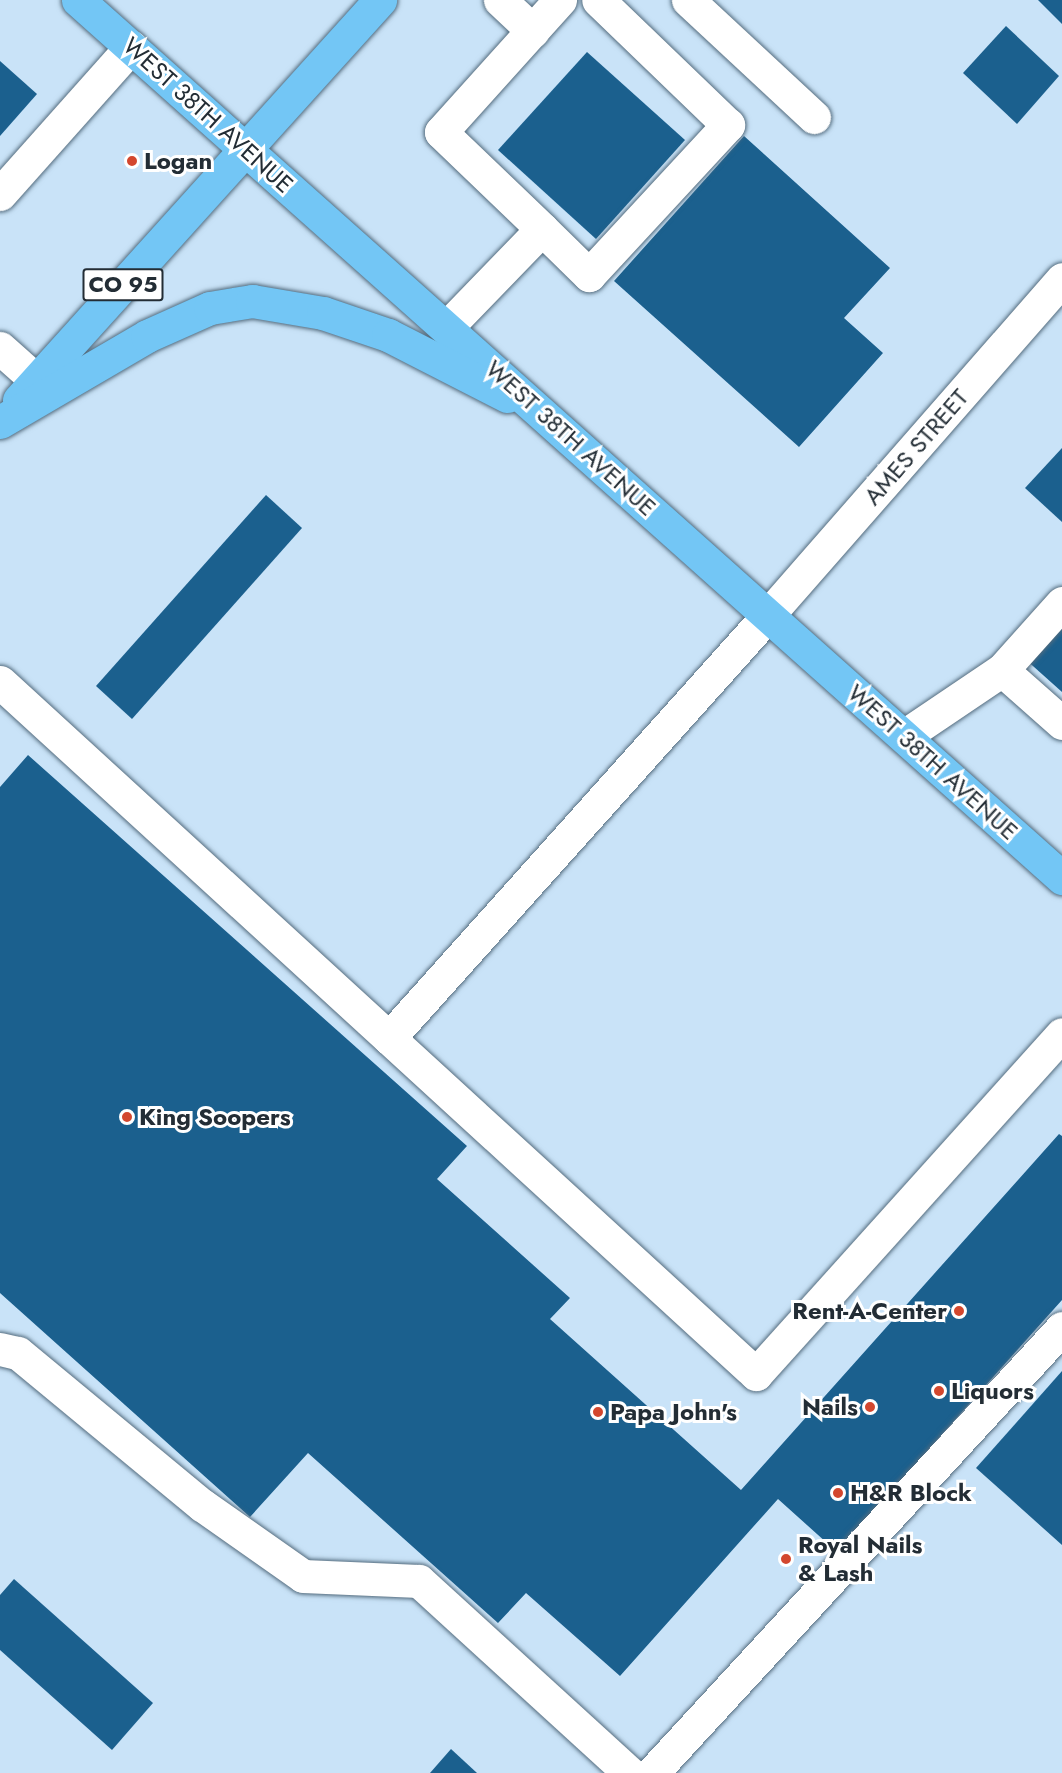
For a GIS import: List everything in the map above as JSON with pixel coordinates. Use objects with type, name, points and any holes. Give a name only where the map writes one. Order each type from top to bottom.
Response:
[{"type":"main road","name":"WEST 38TH AVENUE","points":[[78,0],[769,614],[1062,878]]},
{"type":"main road","name":"CO 95","points":[[0,422],[380,0]]},
{"type":"main road","points":[[0,422],[147,336],[210,308],[252,301],[322,313],[388,335],[547,416]]},
{"type":"street","points":[[500,0],[533,31]]},
{"type":"street","points":[[560,0],[441,132],[590,275],[728,125],[598,0]]},
{"type":"street","points":[[688,0],[814,117]]},
{"type":"street","points":[[0,194],[131,47]]},
{"type":"street","points":[[447,327],[542,229]]},
{"type":"street","name":"AMES STREET","points":[[389,1038],[769,614],[1062,279]]},
{"type":"street","points":[[0,348],[37,381]]},
{"type":"street","points":[[904,735],[1002,670],[1062,603]]},
{"type":"street","points":[[1002,670],[1062,723]]},
{"type":"street","points":[[5,697],[389,1038],[756,1374],[1062,1034]]},
{"type":"street","points":[[652,1773],[1062,1328]]},
{"type":"street","points":[[0,1349],[18,1353],[202,1504],[303,1576],[419,1581],[629,1773]]},
{"type":"building","points":[[1038,0],[1062,0],[1062,24]]},
{"type":"building","points":[[1006,26],[1059,76],[1017,124],[963,73]]},
{"type":"building","points":[[587,52],[685,140],[596,239],[498,150]]},
{"type":"building","points":[[0,61],[37,94],[0,136]]},
{"type":"building","points":[[744,136],[890,268],[844,318],[883,353],[799,447],[614,281]]},
{"type":"building","points":[[1062,448],[1062,522],[1025,488]]},
{"type":"building","points":[[266,495],[302,528],[132,719],[96,686]]},
{"type":"building","points":[[1062,617],[1062,692],[1024,658]]},
{"type":"building","points":[[28,755],[467,1146],[437,1179],[570,1298],[550,1319],[741,1490],[1059,1134],[1062,1136],[1062,1300],[837,1552],[778,1499],[620,1676],[526,1593],[498,1623],[308,1453],[250,1517],[0,1293],[0,787]]},
{"type":"building","points":[[1062,1371],[1062,1545],[976,1468]]},
{"type":"building","points":[[14,1579],[153,1703],[112,1750],[0,1650],[0,1595]]},
{"type":"building","points":[[451,1749],[477,1773],[430,1773]]},
{"type":"place","name":"Logan","points":[[132,161]]},
{"type":"place","name":"King Soopers","points":[[127,1117]]},
{"type":"place","name":"Rent-A-Center","points":[[959,1311]]},
{"type":"place","name":"Liquors","points":[[939,1391]]},
{"type":"place","name":"Nails","points":[[870,1407]]},
{"type":"place","name":"Papa John's","points":[[598,1412]]},
{"type":"place","name":"H&R Block","points":[[838,1493]]},
{"type":"place","name":"Royal Nails & Lash","points":[[786,1559]]}]
